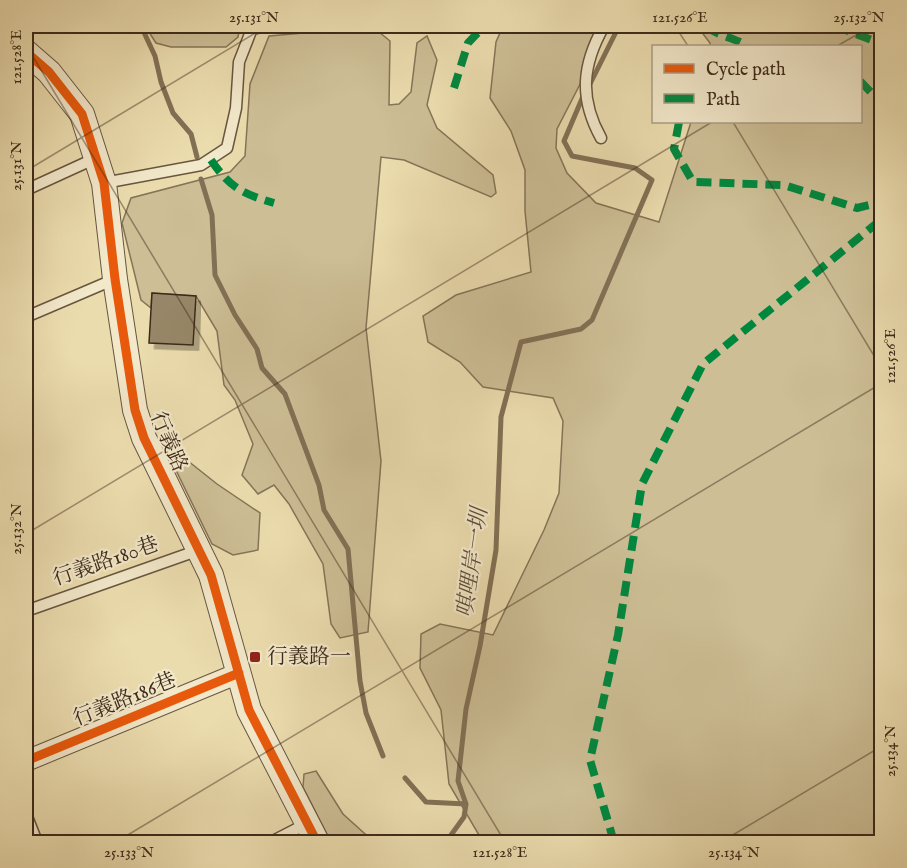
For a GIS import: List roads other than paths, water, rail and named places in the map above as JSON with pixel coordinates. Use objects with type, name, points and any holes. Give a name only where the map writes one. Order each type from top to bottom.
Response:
[{"type":"street","name":"行義路","points":[[26,52],[49,72],[82,114],[104,183],[115,279],[135,410],[144,438],[211,575],[249,710],[311,833]]},
{"type":"street","name":"行義路186巷","points":[[26,761],[239,673]]},
{"type":"lane","points":[[104,183],[201,165],[227,148],[236,108],[239,62],[252,27],[267,26]]},
{"type":"lane","points":[[601,138],[590,117],[585,88],[587,61],[604,26]]},
{"type":"lane","points":[[26,190],[97,158]]},
{"type":"lane","points":[[26,317],[115,279]]},
{"type":"lane","name":"行義路180巷","points":[[26,611],[199,550]]},
{"type":"lane","points":[[26,814],[37,843]]},
{"type":"lane","points":[[271,843],[311,833]]},
{"type":"waterway","points":[[141,26],[155,56],[161,82],[173,113],[191,134],[197,157]]},
{"type":"waterway","points":[[589,86],[619,26]]},
{"type":"waterway","name":"唭哩岸一圳","points":[[446,842],[464,817],[466,804],[458,781],[466,709],[480,646],[496,550],[501,417],[521,342],[581,329],[592,320],[652,180],[635,168],[572,156],[564,141],[584,94]]},
{"type":"waterway","points":[[201,179],[212,215],[215,275],[235,315],[257,349],[262,368],[285,394],[319,485],[324,510],[348,549],[360,681],[366,713],[383,756]]},
{"type":"waterway","points":[[405,778],[426,802],[466,804]]},
{"type":"place","name":"行義路一","points":[[255,657]]}]
